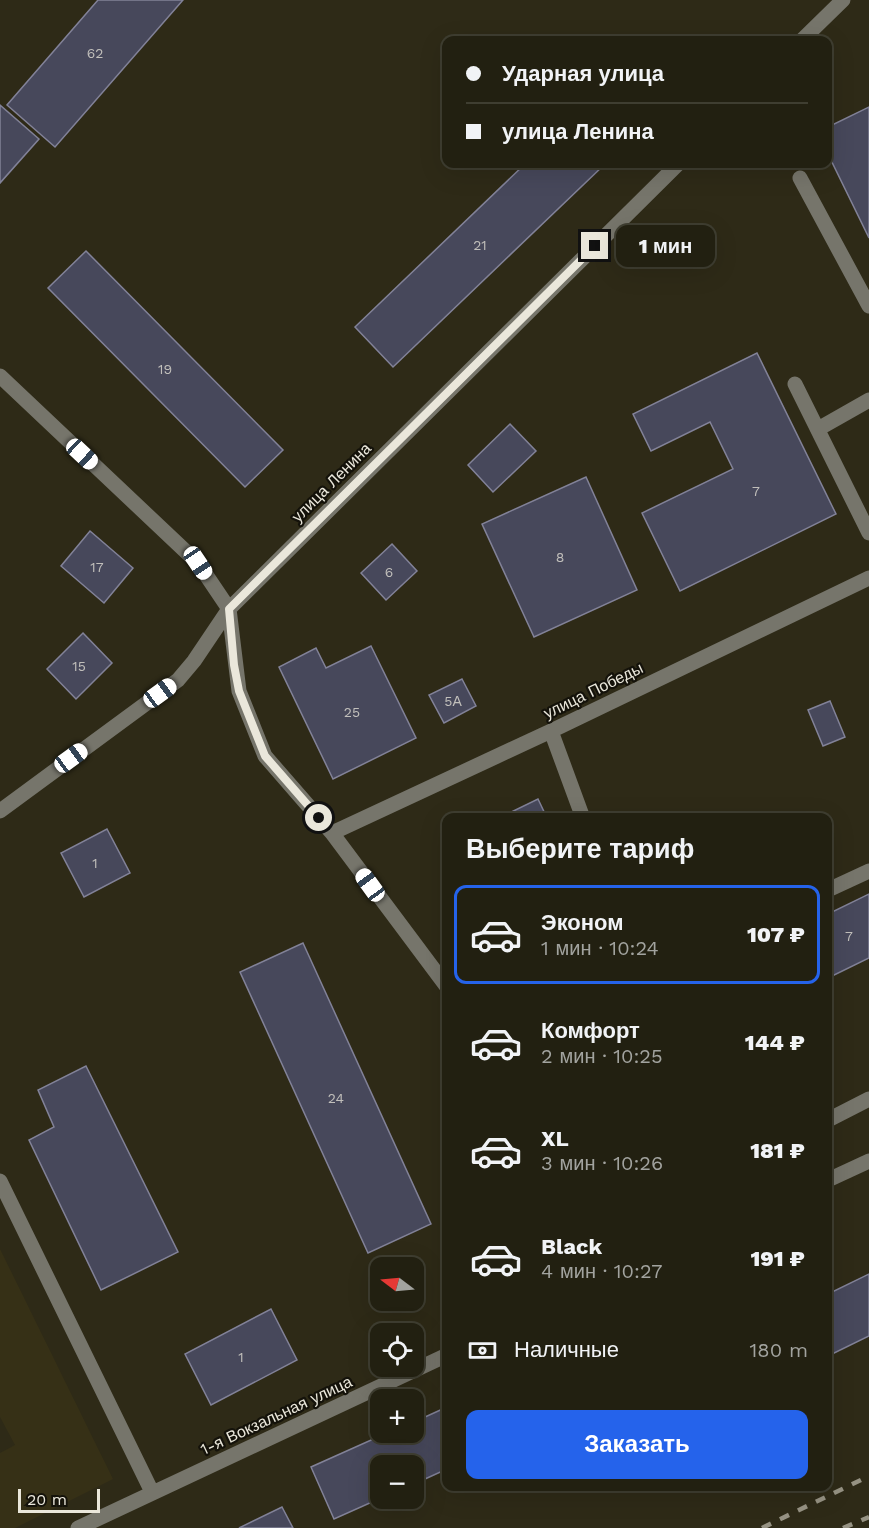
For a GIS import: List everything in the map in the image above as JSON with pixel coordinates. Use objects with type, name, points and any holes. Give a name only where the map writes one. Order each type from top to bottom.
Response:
[{"type":"street","points":[[806,36],[843,0]]},
{"type":"street","name":"улица Ленина","points":[[0,810],[178,680],[194,661],[229,609],[674,168]]},
{"type":"street","points":[[800,178],[869,306]]},
{"type":"street","points":[[0,376],[198,563],[229,609],[234,665],[239,691],[265,756],[332,833],[442,980]]},
{"type":"street","points":[[795,384],[869,533]]},
{"type":"street","points":[[818,429],[869,400]]},
{"type":"street","name":"улица Победы","points":[[332,833],[869,578]]},
{"type":"street","points":[[551,730],[581,813]]},
{"type":"street","points":[[832,888],[869,871]]},
{"type":"street","points":[[832,1118],[869,1099]]},
{"type":"street","points":[[832,1178],[869,1161]]},
{"type":"street","points":[[0,1181],[152,1492]]},
{"type":"street","name":"1-я Вокзальная улица","points":[[78,1528],[442,1357]]},
{"type":"shaded area","points":[[0,1249],[113,1479],[15,1528],[0,1528],[0,1453],[15,1445],[0,1417]]},
{"type":"building","points":[[98,0],[183,0],[55,147],[7,105]]},
{"type":"building","points":[[0,105],[39,139],[0,183]]},
{"type":"building","points":[[869,107],[869,238],[832,162],[832,125]]},
{"type":"building","points":[[521,168],[601,168],[393,367],[355,327]]},
{"type":"building","points":[[86,251],[283,450],[245,487],[48,288]]},
{"type":"building","points":[[757,353],[836,514],[680,591],[642,513],[733,469],[710,422],[651,451],[633,414]]},
{"type":"building","points":[[510,424],[536,451],[493,492],[468,465]]},
{"type":"building","points":[[586,477],[637,590],[534,637],[482,524]]},
{"type":"building","points":[[90,531],[133,568],[104,603],[61,566]]},
{"type":"building","points":[[392,544],[417,571],[386,600],[361,573]]},
{"type":"building","points":[[83,633],[112,663],[76,699],[47,669]]},
{"type":"building","points":[[371,646],[416,738],[333,779],[279,667],[316,648],[326,668]]},
{"type":"building","points":[[462,679],[476,706],[444,723],[429,695]]},
{"type":"building","points":[[830,701],[845,737],[823,746],[808,710]]},
{"type":"building","points":[[538,799],[545,813],[509,813]]},
{"type":"building","points":[[107,829],[130,873],[84,897],[61,853]]},
{"type":"building","points":[[869,894],[869,958],[832,976],[832,912]]},
{"type":"building","points":[[303,943],[431,1224],[368,1253],[240,972]]},
{"type":"building","points":[[86,1066],[178,1252],[101,1290],[29,1140],[54,1127],[38,1090]]},
{"type":"building","points":[[869,1274],[869,1336],[832,1354],[832,1292]]},
{"type":"building","points":[[271,1309],[297,1360],[211,1405],[185,1354]]},
{"type":"building","points":[[442,1409],[442,1471],[424,1479],[424,1455],[370,1455],[370,1503],[334,1519],[311,1467],[370,1441],[370,1443],[424,1443],[424,1417]]},
{"type":"building","points":[[282,1507],[293,1528],[239,1528]]},
{"type":"railway","points":[[762,1528],[869,1476]]},
{"type":"railway","points":[[843,1528],[869,1517]]},
{"type":"route","points":[[319,818],[265,756],[239,691],[234,665],[229,609],[595,246]]}]
